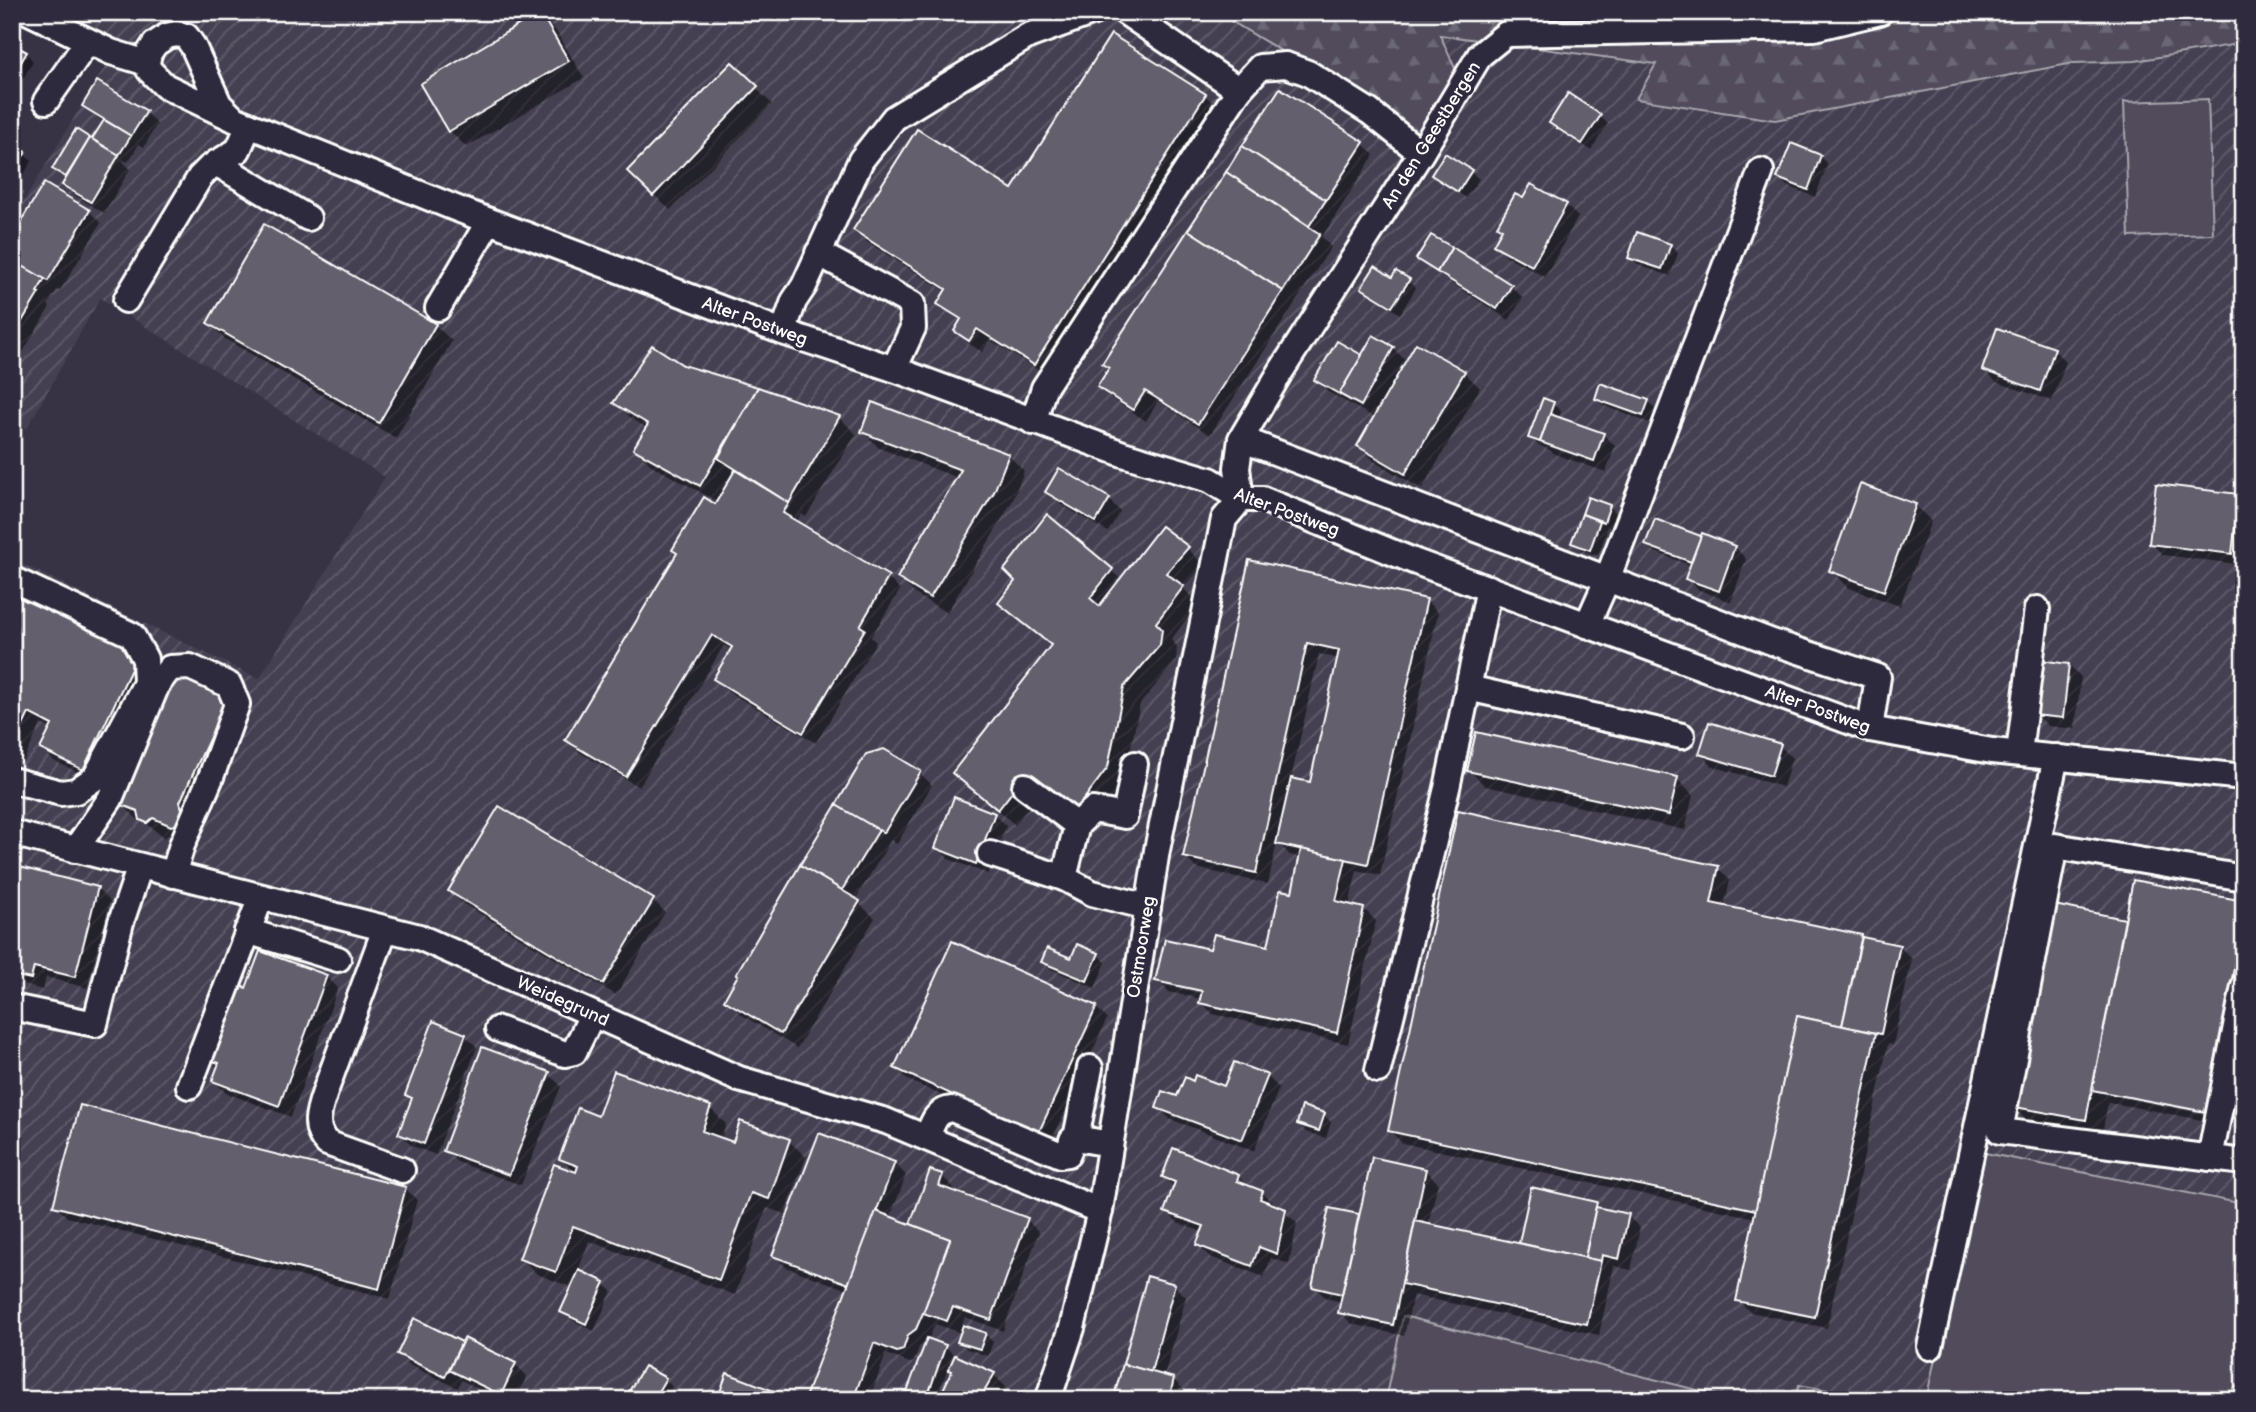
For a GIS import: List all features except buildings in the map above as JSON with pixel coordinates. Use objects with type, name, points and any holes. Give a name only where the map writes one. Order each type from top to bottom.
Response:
[{"type":"street","points":[[29,12],[111,52],[147,63],[149,53],[161,40],[176,34],[186,36],[219,104],[242,122],[238,150],[216,163],[200,177],[126,300]]},
{"type":"street","points":[[783,332],[794,302],[804,286],[861,160],[894,118],[1028,36],[1094,12]]},
{"type":"street","points":[[1125,12],[1239,90]]},
{"type":"street","name":"An den Geestbergen","points":[[1241,499],[1237,468],[1241,439],[1480,55],[1506,34],[1814,28],[1880,12]]},
{"type":"street","points":[[46,102],[88,41]]},
{"type":"street","name":"Alter Postweg","points":[[147,63],[149,70],[165,86],[242,122],[489,221],[783,332],[894,369],[1033,422],[1210,480],[1241,499],[1262,499],[1416,562],[1870,729],[2019,753],[2244,777]]},
{"type":"street","points":[[1033,422],[1044,387],[1239,90],[1260,66],[1286,65],[1308,73],[1370,112],[1421,153]]},
{"type":"street","points":[[216,163],[308,218]]},
{"type":"street","points":[[1587,625],[1607,580],[1761,171]]},
{"type":"street","points":[[438,308],[489,221]]},
{"type":"street","points":[[818,253],[912,304],[913,328],[894,369]]},
{"type":"street","points":[[1241,439],[1772,642],[1878,677],[1870,729]]},
{"type":"street","name":"Ostmoorweg","points":[[1048,1400],[1072,1328],[1100,1211],[1147,906],[1224,519],[1241,499]]},
{"type":"street","points":[[12,579],[132,635],[145,659],[146,683],[96,778],[76,791],[61,793],[12,780]]},
{"type":"street","points":[[1378,1070],[1447,788],[1489,588]]},
{"type":"street","points":[[2019,753],[2037,609]]},
{"type":"street","points":[[75,850],[110,799],[157,685],[170,668],[190,667],[229,685],[237,704],[173,875]]},
{"type":"street","points":[[1468,688],[1682,736]]},
{"type":"street","points":[[1930,1347],[2056,757]]},
{"type":"street","points":[[1125,816],[1135,764]]},
{"type":"street","points":[[1025,786],[1077,824]]},
{"type":"street","points":[[1064,878],[1077,824],[1093,810],[1162,824]]},
{"type":"street","name":"Weidegrund","points":[[12,834],[419,937],[739,1079],[886,1121],[1100,1211]]},
{"type":"street","points":[[2244,878],[2055,846],[2000,1131],[2244,1162]]},
{"type":"street","points":[[990,854],[1064,878],[1092,893],[1147,906]]},
{"type":"street","points":[[12,1007],[95,1024],[121,922],[140,866]]},
{"type":"street","points":[[189,1086],[247,931],[255,919],[261,897]]},
{"type":"street","points":[[385,929],[326,1088],[318,1114],[318,1128],[327,1143],[402,1170]]},
{"type":"street","points":[[247,931],[338,959]]},
{"type":"street","points":[[2210,1158],[2244,986]]},
{"type":"street","points":[[498,1029],[565,1054],[574,1052],[592,1014]]},
{"type":"street","points":[[927,1139],[936,1115],[952,1110],[1061,1155],[1068,1154],[1072,1140],[1076,1138],[1090,1068]]},
{"type":"street","points":[[1076,1138],[1110,1144]]},
{"type":"shaded area","points":[[52,12],[1216,12],[1419,134],[1439,35],[1657,64],[1636,98],[2074,63],[2135,61],[2244,43],[2244,1204],[1980,1152],[1926,1400],[1884,1400],[1799,1385],[1794,1400],[1737,1400],[1403,1316],[1385,1400],[28,1400],[12,1383],[12,559],[259,679],[385,477],[100,298],[27,428],[12,420],[12,221],[101,73],[120,47]]},
{"type":"green space","points":[[1216,12],[2244,12],[2244,43],[2135,61],[2074,63],[1775,120],[1636,99],[1656,64],[1440,35],[1459,77],[1420,134]]},
{"type":"green space","points":[[2208,99],[2213,234],[2129,237],[2124,102]]},
{"type":"green space","points":[[1980,1152],[2244,1204],[2244,1385],[2233,1388],[2231,1400],[1926,1400]]},
{"type":"green space","points":[[1403,1316],[1737,1400],[1385,1400]]},
{"type":"green space","points":[[1799,1385],[1884,1400],[1794,1400]]}]
